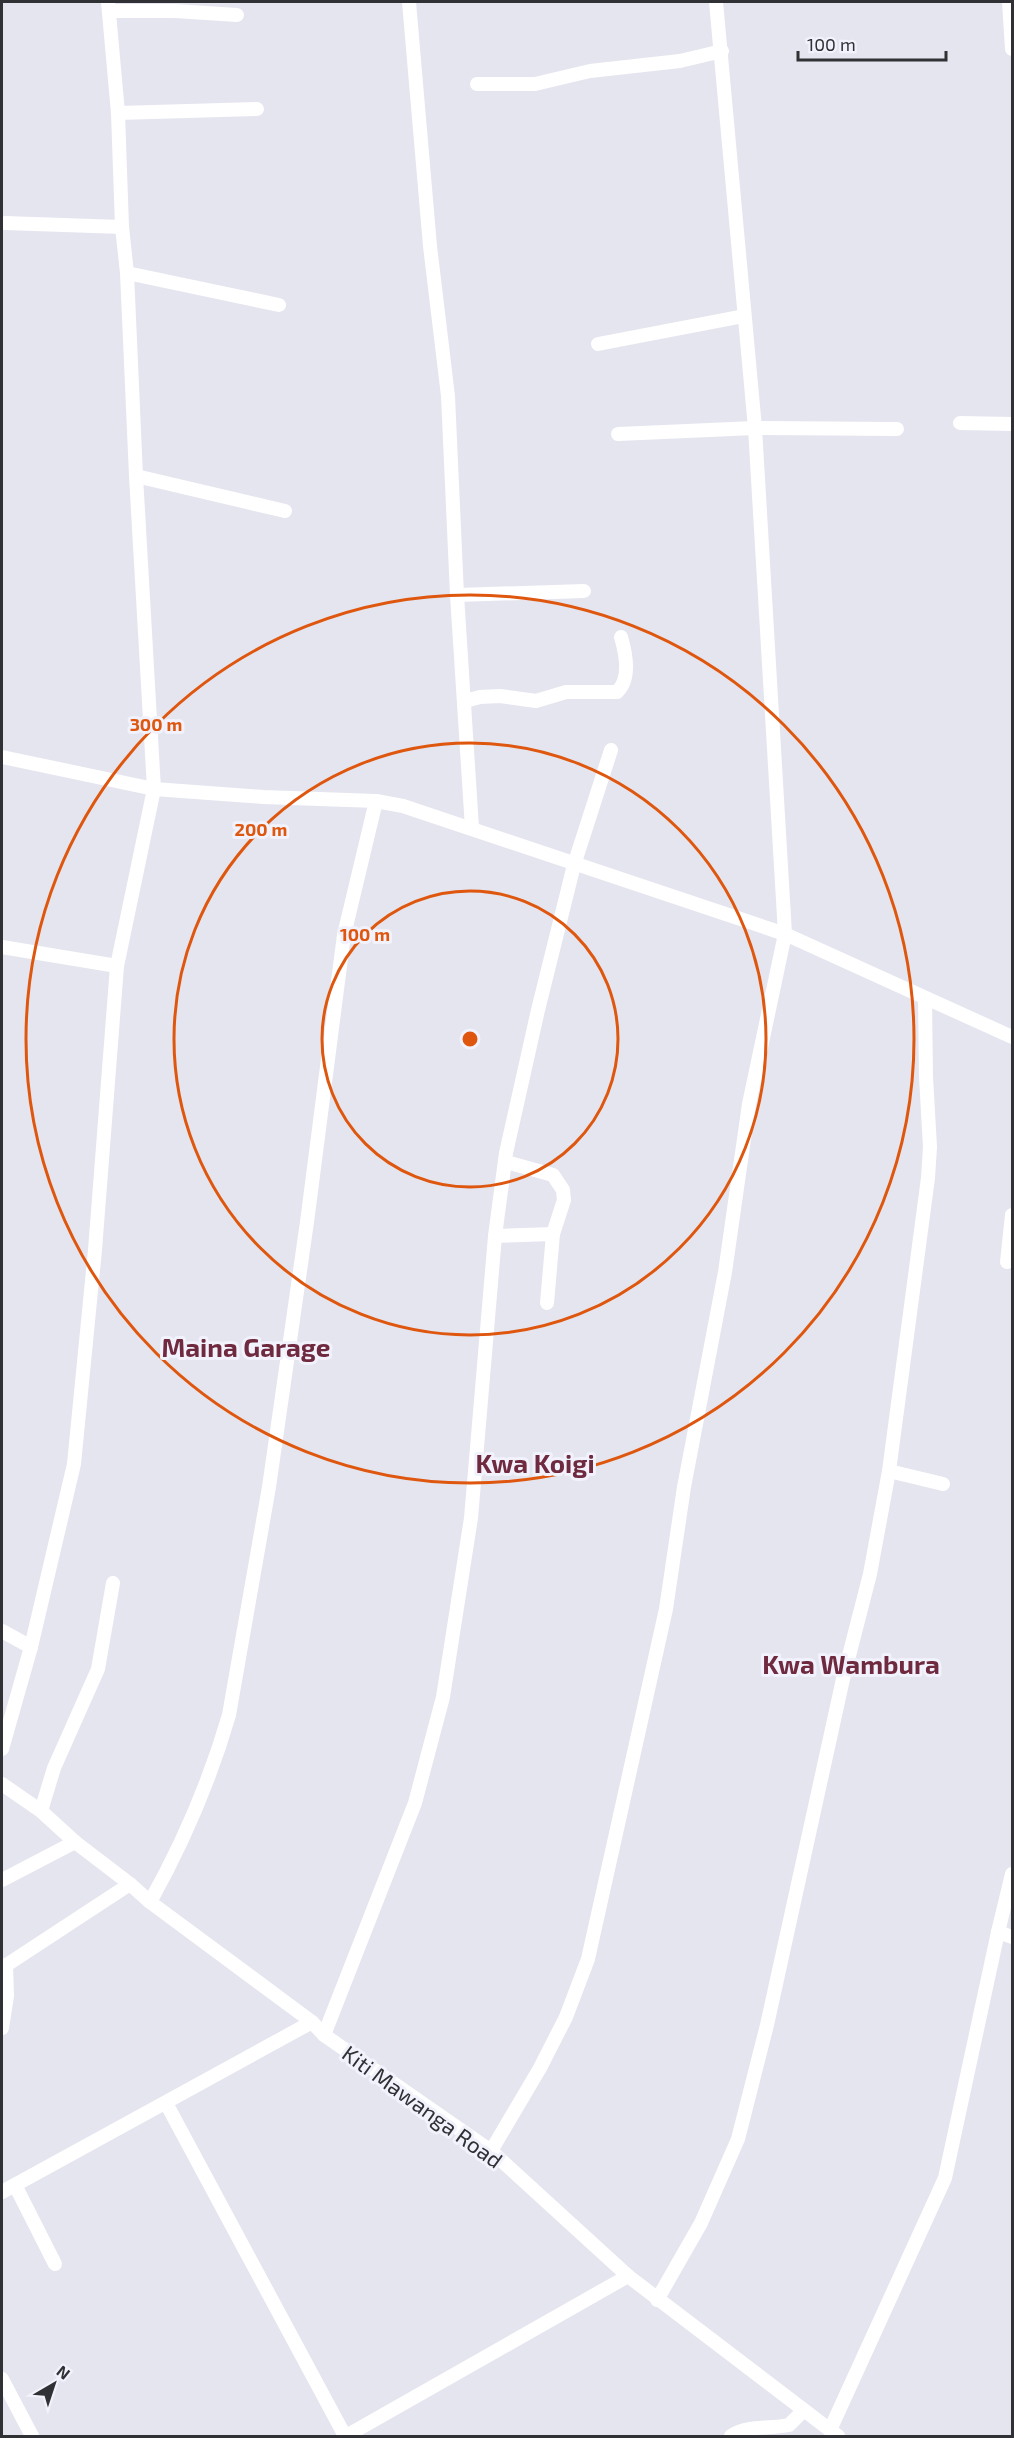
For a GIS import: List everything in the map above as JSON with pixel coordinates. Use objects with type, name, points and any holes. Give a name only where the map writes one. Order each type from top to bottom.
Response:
[{"type":"street","points":[[409,2],[430,246],[448,396],[457,595],[472,828]]},
{"type":"street","points":[[492,2151],[561,2027],[588,1959],[666,1609],[684,1487],[725,1272],[749,1104],[785,934],[755,428],[716,2]]},
{"type":"street","points":[[1009,2],[1012,49]]},
{"type":"street","points":[[2,1749],[31,1647],[74,1464],[95,1250],[117,966],[154,789],[127,273],[122,227],[118,112],[109,6],[237,15]]},
{"type":"street","points":[[477,84],[550,82],[578,73],[680,61],[722,51]]},
{"type":"street","points":[[118,112],[257,109]]},
{"type":"street","points":[[5,223],[122,227]]},
{"type":"street","points":[[127,273],[279,305]]},
{"type":"street","points":[[598,344],[744,316]]},
{"type":"street","points":[[960,423],[1012,423]]},
{"type":"street","points":[[618,434],[755,428],[897,429]]},
{"type":"street","points":[[136,476],[285,511]]},
{"type":"street","points":[[457,595],[584,591]]},
{"type":"street","points":[[465,701],[480,697],[500,696],[536,701],[566,692],[617,692],[622,687],[626,673],[621,637]]},
{"type":"street","points":[[324,2035],[415,1803],[443,1697],[471,1518],[493,1282],[495,1236],[506,1162],[538,1010],[574,865],[610,750]]},
{"type":"street","points":[[2,757],[154,789],[263,797],[376,801],[403,806],[785,934],[1012,1037]]},
{"type":"street","points":[[150,1902],[178,1851],[220,1745],[229,1715],[272,1465],[307,1222],[344,934],[376,801]]},
{"type":"street","points":[[2,947],[117,966]]},
{"type":"street","points":[[657,2300],[701,2223],[738,2139],[767,2025],[843,1679],[870,1574],[889,1471],[928,1178],[930,1147],[925,998]]},
{"type":"street","points":[[506,1162],[553,1175],[563,1190],[564,1200],[553,1234],[547,1304]]},
{"type":"street","points":[[1007,1262],[1012,1215]]},
{"type":"street","points":[[495,1236],[553,1234]]},
{"type":"street","points":[[889,1471],[943,1484]]},
{"type":"street","points":[[41,1811],[54,1768],[98,1669],[113,1583]]},
{"type":"street","points":[[2,1631],[31,1647]]},
{"type":"street","name":"Kiti Mawanga Road","points":[[2,1784],[41,1811],[75,1842],[150,1902],[312,2022],[324,2035],[492,2151],[657,2300],[834,2433]]},
{"type":"street","points":[[2,1880],[75,1842]]},
{"type":"street","points":[[834,2433],[945,2178],[1012,1874]]},
{"type":"street","points":[[2,2028],[7,1996],[4,1967],[130,1884]]},
{"type":"street","points":[[998,1932],[1012,1937]]},
{"type":"street","points":[[2,2192],[312,2022]]},
{"type":"street","points":[[166,2103],[346,2436],[628,2276]]},
{"type":"street","points":[[15,2185],[55,2264]]},
{"type":"street","points":[[2,2379],[32,2436]]},
{"type":"street","points":[[731,2436],[751,2429],[789,2425],[804,2410]]},
{"type":"district","name":"Maina Garage","points":[[246,1346]]},
{"type":"district","name":"Kwa Koigi","points":[[535,1462]]},
{"type":"district","name":"Kwa Wambura","points":[[851,1663]]}]
